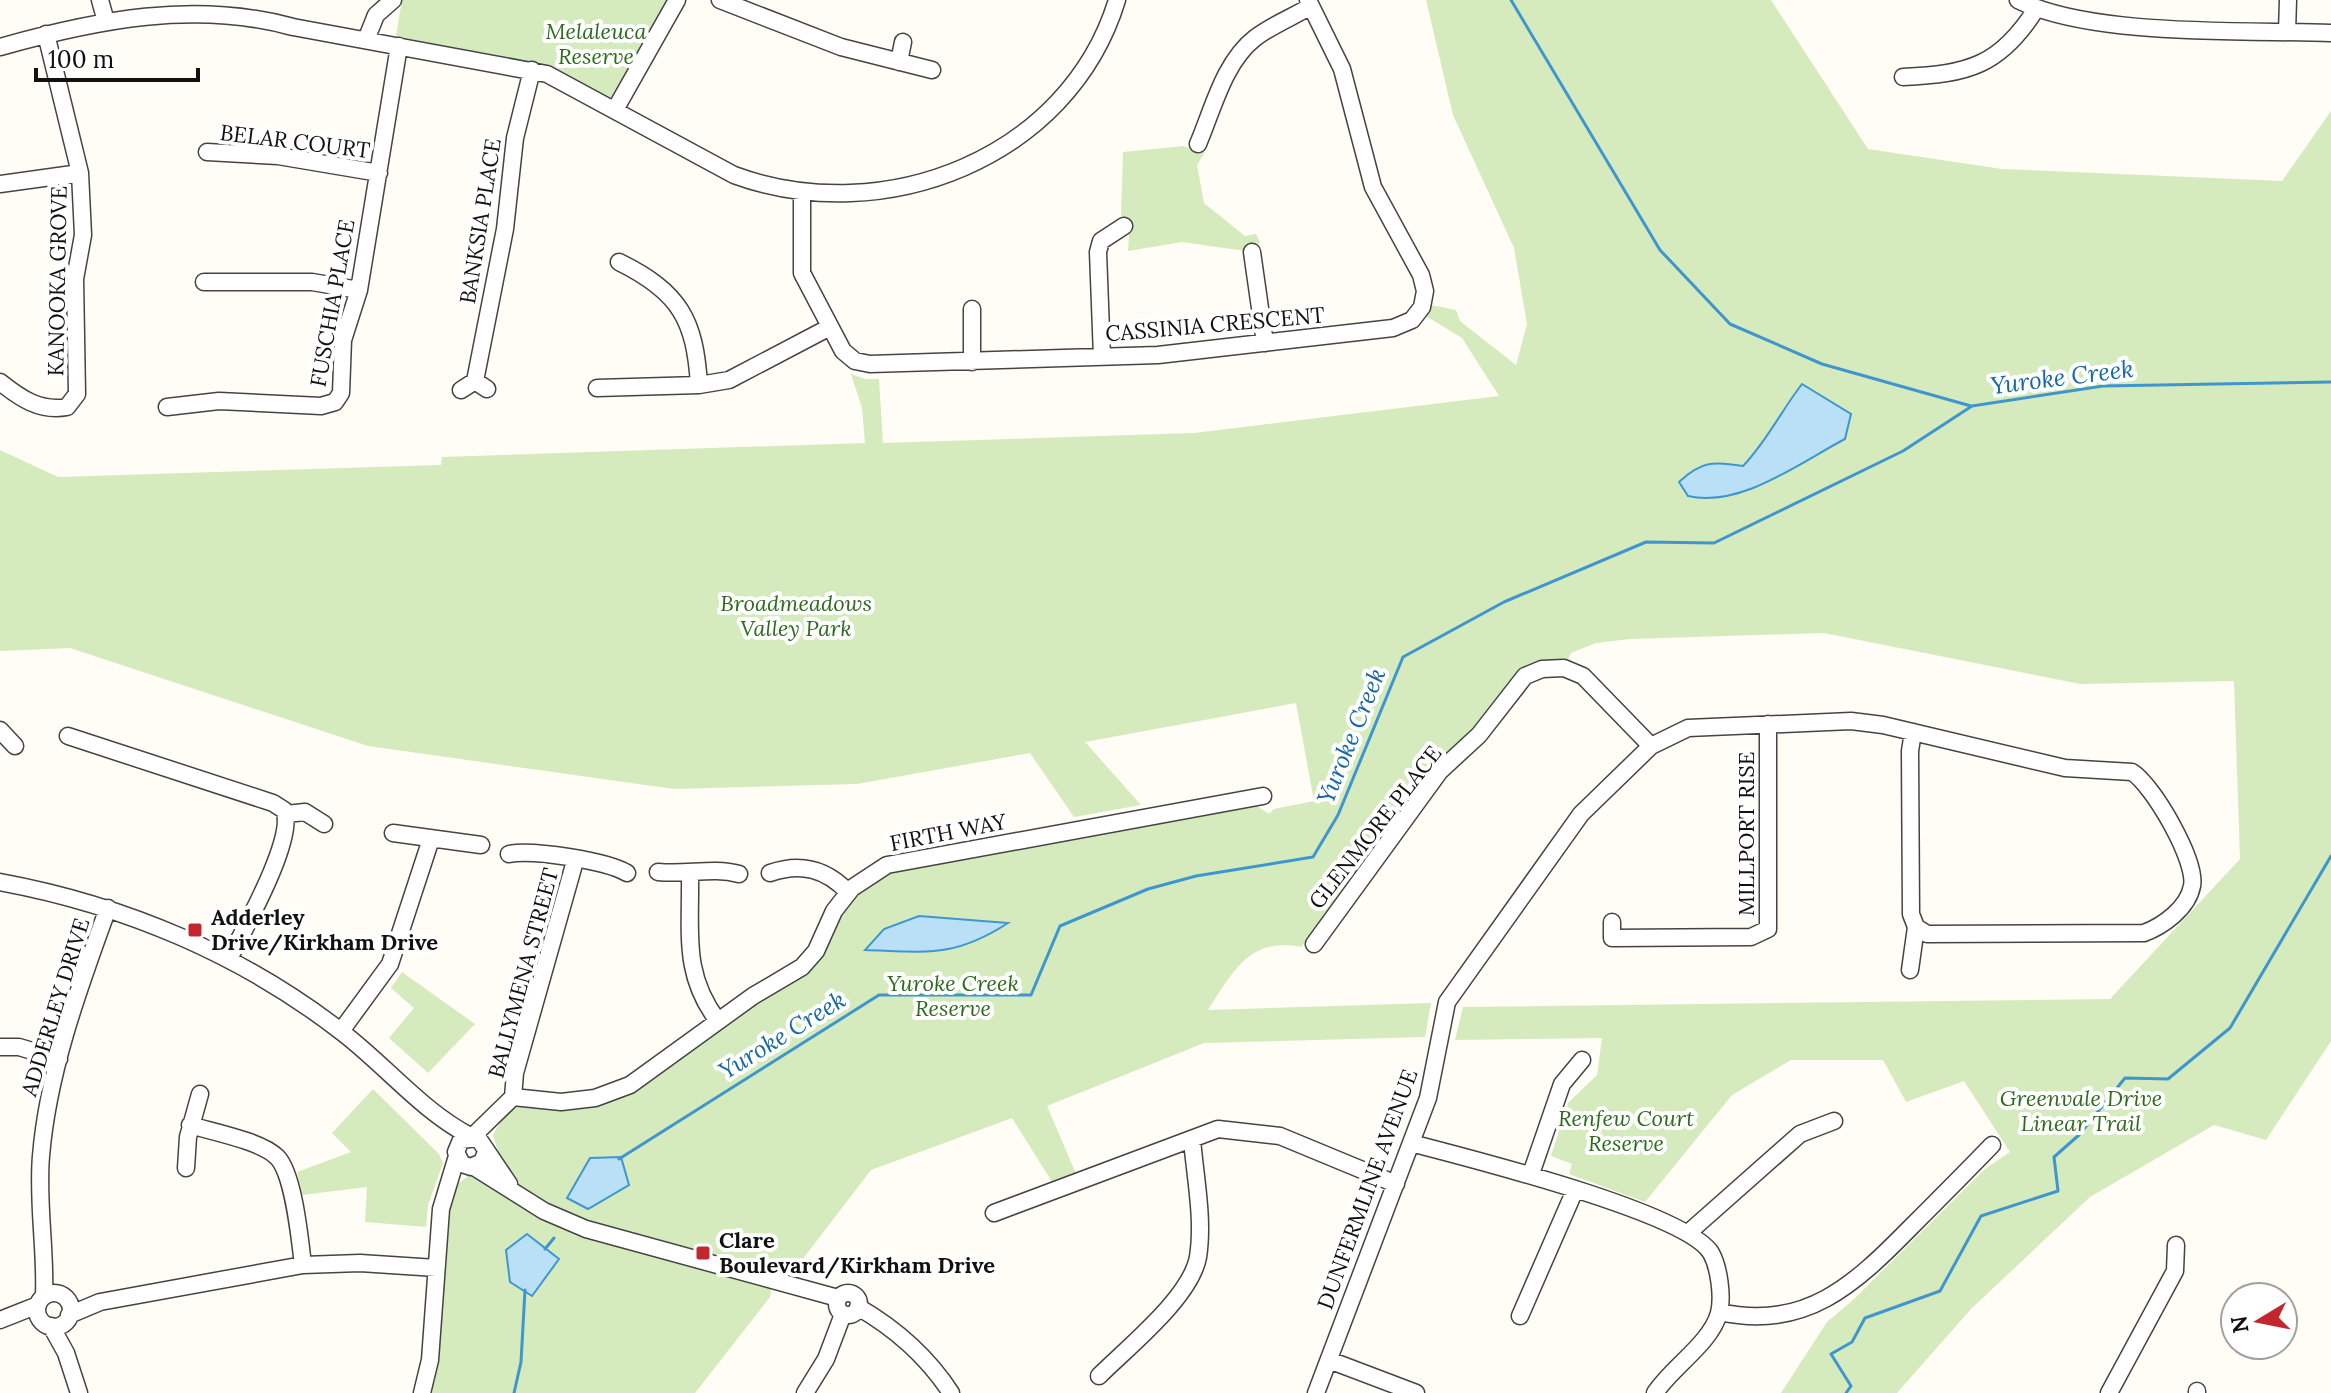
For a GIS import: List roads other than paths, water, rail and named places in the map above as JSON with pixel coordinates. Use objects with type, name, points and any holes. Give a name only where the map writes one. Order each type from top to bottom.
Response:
[{"type":"street","points":[[100,0],[105,18]]},
{"type":"street","points":[[366,40],[376,15],[393,0]]},
{"type":"street","points":[[616,108],[677,0]]},
{"type":"street","points":[[720,0],[841,47],[932,70]]},
{"type":"street","points":[[0,47],[142,11],[214,9],[248,23],[293,27],[547,74],[616,108],[734,175],[763,186],[802,193],[867,193],[914,186],[954,175],[1025,133],[1076,83],[1110,23],[1117,0]]},
{"type":"street","points":[[2019,0],[2036,9],[2118,25],[2331,33]]},
{"type":"street","points":[[2287,32],[2288,0]]},
{"type":"street","points":[[1198,144],[1232,65],[1242,51],[1256,37],[1309,3]]},
{"type":"street","name":"CASSINIA CRESCENT","points":[[802,193],[802,273],[843,351],[855,361],[870,364],[972,362],[1158,355],[1393,328],[1412,320],[1422,307],[1425,291],[1421,275],[1373,187],[1342,69],[1309,3]]},
{"type":"street","points":[[1903,77],[1951,75],[1977,67],[2003,51],[2036,9]]},
{"type":"street","name":"KANOOKA GROVE","points":[[0,382],[23,400],[46,407],[67,407],[76,397],[75,279],[83,235],[80,173],[46,34]]},
{"type":"street","points":[[899,62],[903,42]]},
{"type":"street","name":"FUSCHIA PLACE","points":[[167,407],[219,401],[321,406],[335,402],[341,393],[343,340],[359,290],[399,46]]},
{"type":"street","name":"BANKSIA PLACE","points":[[475,387],[505,229],[515,138],[532,70]]},
{"type":"street","name":"BELAR COURT","points":[[207,152],[278,156],[379,173]]},
{"type":"street","points":[[0,184],[80,173]]},
{"type":"street","points":[[1102,357],[1098,252],[1101,241],[1124,226]]},
{"type":"street","points":[[1252,252],[1265,343]]},
{"type":"street","points":[[619,262],[661,290],[683,314],[696,343],[699,385]]},
{"type":"street","points":[[204,282],[312,282],[359,290]]},
{"type":"street","points":[[972,309],[972,362]]},
{"type":"street","points":[[597,388],[699,385],[729,380],[830,327]]},
{"type":"street","name":"GLENMORE PLACE","points":[[1312,946],[1440,771],[1479,735],[1525,676],[1542,669],[1564,668],[1583,676],[1651,746]]},
{"type":"street","name":"DUNFERMLINE AVENUE","points":[[1316,1393],[1428,1098],[1447,1002],[1581,814],[1651,746],[1688,728],[1851,721],[1913,732],[2065,768],[2132,772],[2154,793],[2191,869],[2193,884],[2188,898],[2161,927],[2144,933],[1927,934],[1916,927]]},
{"type":"street","name":"MILLPORT RISE","points":[[1611,935],[1751,937],[1768,929],[1768,724]]},
{"type":"street","points":[[1910,970],[1916,927],[1911,914],[1910,751],[1913,732]]},
{"type":"street","points":[[68,736],[273,803],[286,814],[305,812],[324,824]]},
{"type":"street","name":"FIRTH WAY","points":[[513,1097],[561,1102],[595,1098],[630,1085],[718,1021],[802,967],[816,951],[834,911],[848,892],[868,875],[887,865],[1263,796]]},
{"type":"street","points":[[229,959],[267,883],[286,825],[286,814]]},
{"type":"street","points":[[393,833],[481,845]]},
{"type":"street","points":[[341,1031],[390,964],[431,839]]},
{"type":"street","name":"BALLYMENA STREET","points":[[509,854],[523,851],[575,861],[608,863],[627,873]]},
{"type":"street","name":"BALLYMENA STREET","points":[[513,1097],[515,1073],[575,861]]},
{"type":"street","points":[[658,872],[690,875],[722,869],[739,874]]},
{"type":"street","points":[[770,873],[785,869],[826,871],[848,892]]},
{"type":"street","points":[[690,875],[693,978],[701,998],[718,1021]]},
{"type":"street","points":[[0,882],[108,908],[229,959],[341,1031],[434,1115],[479,1143],[515,1191]]},
{"type":"street","name":"ADDERLEY DRIVE","points":[[79,1393],[54,1310],[45,1261],[40,1206],[41,1155],[59,1059],[108,908]]},
{"type":"street","points":[[0,1047],[19,1047],[59,1059]]},
{"type":"street","points":[[1531,1174],[1562,1084],[1582,1060]]},
{"type":"street","points":[[186,1168],[190,1125],[200,1094]]},
{"type":"street","points":[[449,1186],[482,1162],[479,1143],[513,1097]]},
{"type":"street","points":[[434,1115],[462,1164],[515,1191],[544,1211],[586,1229],[846,1306],[897,1332],[938,1373],[951,1393]]},
{"type":"street","points":[[1688,1233],[1800,1134],[1834,1121]]},
{"type":"street","points":[[190,1125],[265,1149],[281,1162],[287,1178],[303,1265]]},
{"type":"street","points":[[994,1213],[1218,1129],[1280,1136],[1396,1184]]},
{"type":"street","points":[[1099,1376],[1180,1294],[1198,1260],[1192,1139]]},
{"type":"street","points":[[422,1393],[430,1360],[441,1209],[461,1140],[479,1143]]},
{"type":"street","points":[[1411,1143],[1531,1174],[1575,1190],[1688,1233],[1710,1253],[1719,1283],[1720,1312],[1710,1330],[1667,1375],[1655,1393]]},
{"type":"street","points":[[1720,1312],[1747,1318],[1799,1311],[1830,1298],[1862,1277],[1992,1145]]},
{"type":"street","points":[[1520,1316],[1575,1190]]},
{"type":"street","points":[[2109,1393],[2175,1271],[2176,1245]]},
{"type":"street","points":[[5,1319],[303,1265],[338,1262],[436,1268]]},
{"type":"street","points":[[805,1393],[826,1359],[846,1306]]},
{"type":"street","points":[[1329,1360],[1416,1393]]},
{"type":"water","points":[[1802,384],[1851,414],[1845,439],[1749,490],[1708,498],[1688,496],[1679,482],[1701,466],[1724,463],[1743,466]]},
{"type":"water","points":[[919,916],[1008,923],[972,942],[940,950],[865,950],[884,929]]},
{"type":"water","points":[[621,1157],[629,1185],[588,1209],[567,1198],[590,1158]]},
{"type":"water","points":[[527,1234],[559,1259],[532,1296],[510,1282],[506,1250]]},
{"type":"waterway","points":[[1511,0],[1660,250],[1730,324],[1822,364],[1971,406]]},
{"type":"waterway","name":"Yuroke Creek","points":[[619,1159],[879,995],[1031,995],[1060,926],[1148,889],[1196,876],[1313,857],[1338,815],[1403,657],[1504,602],[1646,542],[1714,543],[1903,451],[1972,406],[2103,386],[2331,382]]},
{"type":"waterway","points":[[1846,1393],[1851,1386],[1831,1354],[1852,1342],[1865,1318],[1940,1291],[1981,1216],[2058,1191],[2054,1157],[2079,1135],[2125,1078],[2168,1079],[2230,1028],[2331,856]]},
{"type":"waterway","points":[[545,1249],[554,1238]]},
{"type":"waterway","points":[[514,1393],[521,1362],[525,1290]]},
{"type":"place","name":"Adderley Drive/Kirkham Drive","points":[[195,930]]},
{"type":"place","name":"Clare Boulevard/Kirkham Drive","points":[[703,1253]]},
{"type":"park label","name":"Melaleuca Reserve","points":[[596,44]]},
{"type":"park label","name":"Broadmeadows Valley Park","points":[[796,616]]},
{"type":"park label","name":"Yuroke Creek Reserve","points":[[953,996]]},
{"type":"park label","name":"Greenvale Drive Linear Trail","points":[[2081,1110]]},
{"type":"park label","name":"Renfew Court Reserve","points":[[1626,1130]]}]
